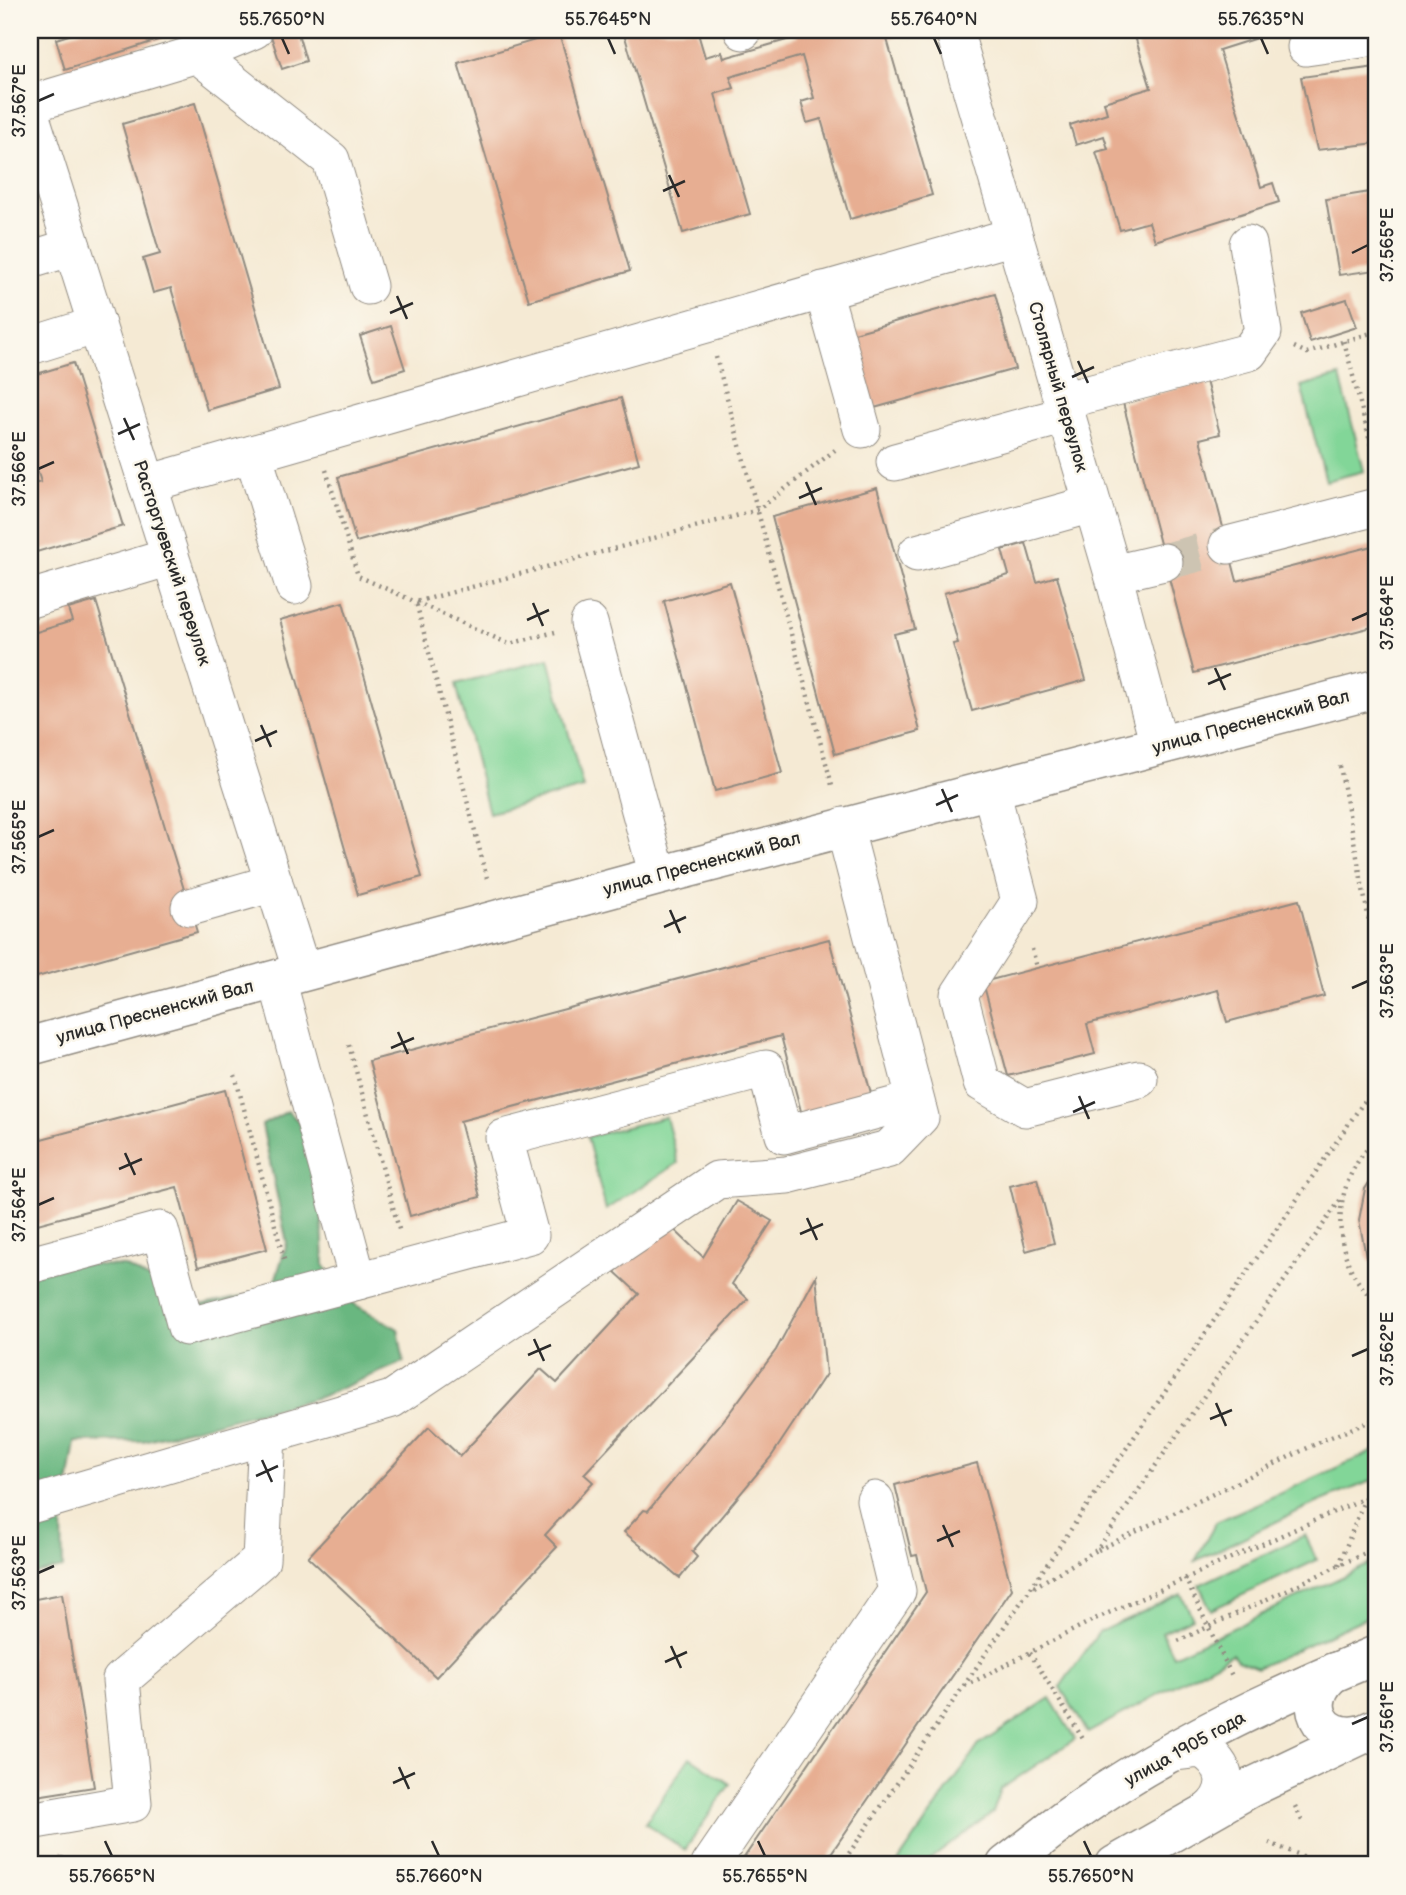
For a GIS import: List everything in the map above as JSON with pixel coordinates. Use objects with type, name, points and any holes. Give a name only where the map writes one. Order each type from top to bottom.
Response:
[{"type":"main road","name":"улица Пресненский Вал","points":[[30,1046],[658,876],[1376,689]]},
{"type":"main road","name":"улица 1905 года","points":[[1006,1865],[1075,1812],[1176,1752],[1334,1672],[1376,1655]]},
{"type":"main road","points":[[1334,1672],[1323,1680],[1317,1692],[1315,1705],[1318,1718],[1326,1728],[1337,1735],[1350,1737],[1370,1731]]},
{"type":"main road","points":[[1115,1865],[1208,1811],[1370,1731]]},
{"type":"street","points":[[30,104],[197,54],[254,30]]},
{"type":"street","name":"Столярный переулок","points":[[954,30],[1113,574],[1159,746]]},
{"type":"street","points":[[1306,47],[1376,37]]},
{"type":"street","points":[[197,54],[331,160],[368,286]]},
{"type":"street","name":"Расторгуевский переулок","points":[[30,114],[274,883],[290,975],[358,1281]]},
{"type":"street","points":[[147,484],[1014,236]]},
{"type":"street","points":[[895,462],[1249,352],[1263,332],[1248,244]]},
{"type":"street","points":[[30,260],[72,247]]},
{"type":"street","points":[[823,290],[862,429]]},
{"type":"street","points":[[30,346],[97,325]]},
{"type":"street","points":[[253,454],[294,586]]},
{"type":"street","points":[[916,552],[1092,505]]},
{"type":"street","points":[[1228,545],[1376,507]]},
{"type":"street","points":[[30,599],[170,557]]},
{"type":"street","points":[[1113,574],[1164,562]]},
{"type":"street","points":[[589,623],[658,876]]},
{"type":"street","points":[[991,790],[1020,901],[959,995],[982,1083],[1025,1108],[1139,1079]]},
{"type":"street","points":[[30,1505],[392,1399],[717,1180],[787,1175],[889,1149],[920,1117],[844,827]]},
{"type":"street","points":[[190,906],[274,883]]},
{"type":"street","points":[[30,1265],[160,1230],[186,1327],[530,1236],[504,1138],[766,1069],[784,1135],[915,1100]]},
{"type":"street","points":[[30,1821],[133,1803],[121,1680],[261,1560],[267,1435]]},
{"type":"street","points":[[710,1865],[897,1591],[875,1500]]},
{"type":"street","points":[[1176,1752],[1201,1749],[1221,1765],[1225,1778],[1224,1791],[1218,1802],[1208,1811]]},
{"type":"path","points":[[1263,332],[1307,353],[1371,333],[1376,322]]},
{"type":"path","points":[[707,324],[832,785]]},
{"type":"path","points":[[1344,341],[1376,465]]},
{"type":"path","points":[[315,436],[358,576],[509,644],[589,623]]},
{"type":"path","points":[[1340,766],[1369,921],[1376,929]]},
{"type":"path","points":[[349,1045],[409,1268]]},
{"type":"path","points":[[235,1075],[294,1298]]},
{"type":"path","points":[[841,1865],[1376,1084]]},
{"type":"path","points":[[1365,1101],[1376,1118]]},
{"type":"path","points":[[1097,1550],[1343,1196],[1358,1161],[1376,1140]]},
{"type":"path","points":[[1343,1196],[1340,1224],[1344,1252],[1361,1285],[1376,1302]]},
{"type":"path","points":[[1030,1589],[1097,1550],[1326,1439],[1376,1419]]},
{"type":"path","points":[[964,1687],[1185,1578],[1376,1493]]},
{"type":"path","points":[[1339,1565],[1365,1498]]},
{"type":"path","points":[[1178,1641],[1376,1548]]},
{"type":"path","points":[[1185,1578],[1227,1666]]},
{"type":"path","points":[[1030,1653],[1083,1739]]},
{"type":"path","points":[[1269,1843],[1326,1865]]},
{"type":"green space","points":[[1340,376],[1364,471],[1326,481],[1301,386]]},
{"type":"green space","points":[[549,659],[583,788],[489,813],[456,684]]},
{"type":"green space","points":[[288,1111],[306,1129],[321,1194],[324,1265],[354,1304],[398,1329],[404,1362],[320,1397],[143,1441],[75,1442],[62,1522],[63,1568],[30,1575],[30,1275],[77,1264],[125,1266],[199,1306],[251,1295],[275,1281],[287,1243],[262,1125]]},
{"type":"green space","points":[[666,1117],[678,1163],[606,1210],[587,1137]]},
{"type":"green space","points":[[1376,1450],[1376,1479],[1307,1507],[1195,1561],[1216,1522]]},
{"type":"green space","points":[[1305,1535],[1317,1560],[1211,1610],[1199,1585]]},
{"type":"green space","points":[[1376,1561],[1376,1613],[1257,1668],[1237,1660],[1232,1654],[1088,1733],[1060,1687],[1099,1632],[1181,1594],[1193,1618],[1162,1632],[1173,1656]]},
{"type":"green space","points":[[1050,1698],[1075,1739],[1001,1789],[993,1812],[923,1865],[896,1865],[979,1745]]},
{"type":"green space","points":[[690,1757],[730,1784],[685,1850],[645,1823]]},
{"type":"building","points":[[85,30],[189,30],[65,70],[56,39]]},
{"type":"building","points":[[297,30],[306,61],[282,69],[271,36]]},
{"type":"building","points":[[623,30],[697,30],[705,57],[722,52],[724,58],[797,37],[794,30],[916,30],[887,39],[932,195],[850,219],[821,119],[807,123],[801,102],[814,98],[802,56],[730,77],[734,88],[715,94],[750,214],[683,233]]},
{"type":"building","points":[[1133,30],[1264,30],[1266,35],[1219,50],[1261,187],[1273,183],[1279,202],[1155,241],[1149,222],[1120,230],[1096,152],[1108,149],[1104,136],[1076,145],[1070,125],[1107,113],[1104,102],[1151,88]]},
{"type":"building","points":[[559,33],[630,271],[529,301],[458,63]]},
{"type":"building","points":[[1376,67],[1376,143],[1317,150],[1301,77]]},
{"type":"building","points":[[195,103],[279,389],[207,410],[171,288],[153,293],[143,259],[160,254],[122,124]]},
{"type":"building","points":[[1376,191],[1376,270],[1339,275],[1326,199]]},
{"type":"building","points":[[995,294],[1015,369],[867,410],[847,335]]},
{"type":"building","points":[[1347,299],[1357,327],[1310,342],[1301,313]]},
{"type":"building","points":[[391,326],[405,369],[374,379],[360,336]]},
{"type":"building","points":[[73,363],[123,526],[30,554],[30,485],[41,482],[30,448],[30,376]]},
{"type":"building","points":[[1206,381],[1220,434],[1200,439],[1237,581],[1376,545],[1376,626],[1194,673],[1123,403]]},
{"type":"building","points":[[621,398],[639,463],[356,542],[338,477]]},
{"type":"building","points":[[877,488],[915,629],[894,634],[920,731],[835,754],[772,517]]},
{"type":"building","points":[[1026,543],[1037,582],[1057,576],[1086,680],[972,711],[953,644],[958,643],[944,593],[1009,575],[1002,550]]},
{"type":"building","points":[[730,582],[782,773],[715,791],[664,601]]},
{"type":"building","points":[[96,601],[197,932],[30,979],[30,634],[72,621],[68,609]]},
{"type":"building","points":[[343,602],[422,877],[358,895],[280,620]]},
{"type":"building","points":[[1299,900],[1324,996],[1227,1022],[1218,990],[1087,1024],[1095,1054],[1008,1076],[983,982]]},
{"type":"building","points":[[829,939],[872,1097],[802,1115],[781,1036],[460,1121],[480,1197],[410,1216],[369,1061]]},
{"type":"building","points":[[225,1090],[267,1249],[198,1267],[177,1187],[30,1226],[30,1142]]},
{"type":"building","points":[[1376,1172],[1376,1271],[1366,1256],[1359,1220],[1365,1189]]},
{"type":"building","points":[[1037,1179],[1054,1243],[1026,1251],[1010,1186]]},
{"type":"building","points":[[737,1201],[772,1221],[732,1284],[748,1299],[584,1474],[593,1482],[545,1535],[557,1547],[436,1677],[308,1557],[429,1427],[460,1456],[541,1369],[557,1383],[639,1294],[615,1272],[664,1220],[703,1257]]},
{"type":"building","points":[[816,1276],[826,1374],[771,1457],[692,1552],[697,1557],[680,1578],[624,1532],[644,1510],[648,1511],[727,1416],[776,1350]]},
{"type":"building","points":[[977,1463],[1012,1589],[823,1865],[739,1865],[926,1592],[917,1555],[912,1556],[895,1485]]},
{"type":"building","points":[[62,1594],[94,1787],[30,1797],[30,1600]]},
{"type":"tunnel","points":[[1164,562],[1228,545]]}]
